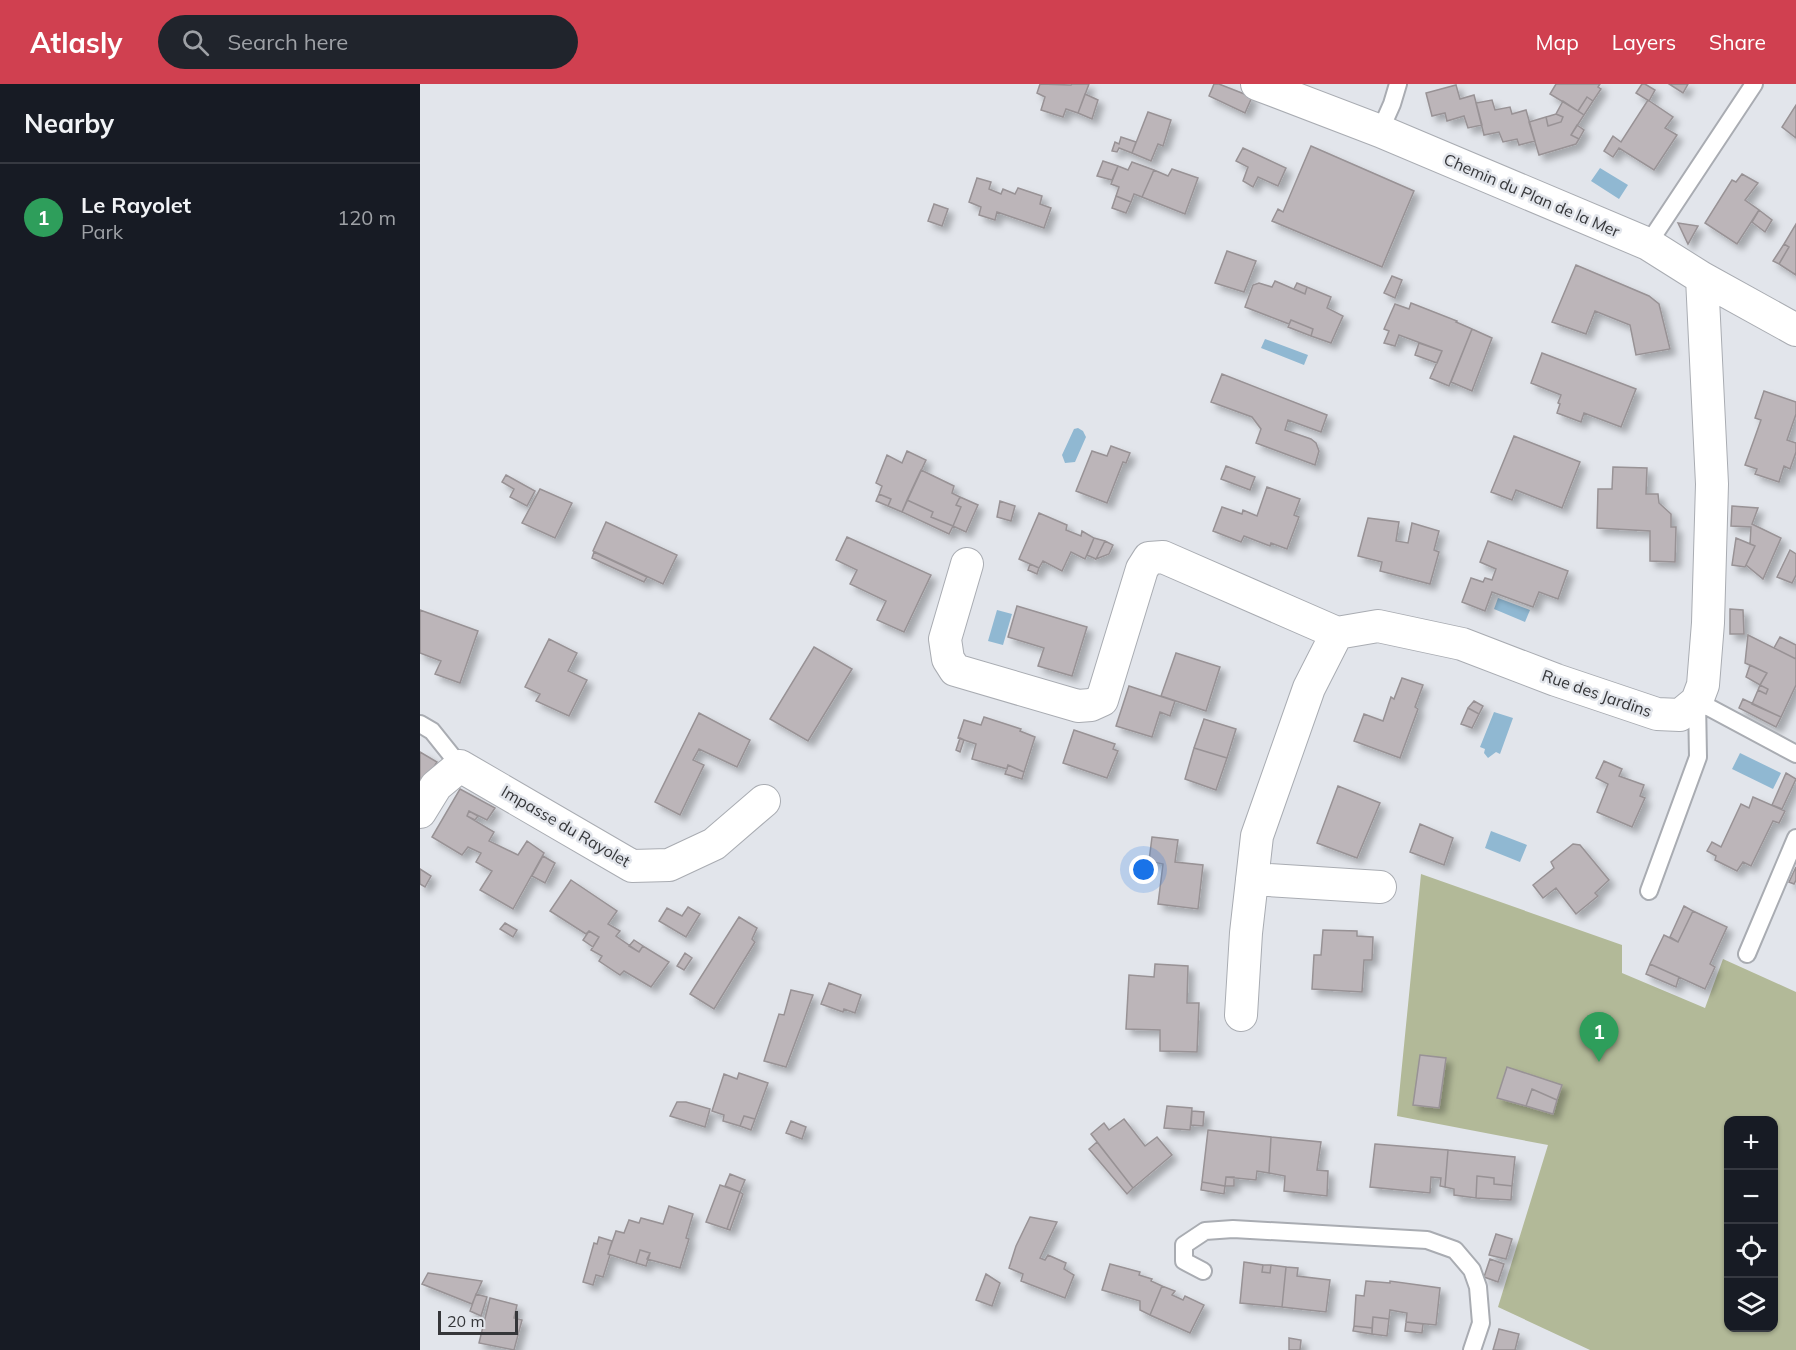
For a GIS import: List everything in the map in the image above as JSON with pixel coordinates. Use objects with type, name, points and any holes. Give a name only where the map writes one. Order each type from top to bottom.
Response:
[{"type":"street","name":"Chemin du Plan de la Mer","points":[[1257,84],[1380,131],[1648,244],[1702,278],[1796,330]]},
{"type":"street","points":[[1697,701],[1703,686],[1708,623],[1712,484],[1702,278]]},
{"type":"street","points":[[968,564],[945,639],[948,659],[955,670],[1078,706],[1091,705],[1102,700],[1142,569],[1149,558],[1163,557],[1337,633],[1309,688],[1257,836],[1246,933],[1241,1015]]},
{"type":"street","name":"Rue des Jardins","points":[[1337,633],[1378,626],[1462,644],[1556,680],[1657,714],[1680,715],[1697,701]]},
{"type":"street","points":[[420,812],[436,786],[460,766]]},
{"type":"street","name":"Impasse du Rayolet","points":[[460,766],[632,866],[669,865],[714,844],[764,801]]},
{"type":"street","points":[[1252,879],[1380,887]]},
{"type":"lane","points":[[1380,131],[1398,84]]},
{"type":"lane","points":[[1648,244],[1754,84]]},
{"type":"lane","points":[[1649,891],[1698,757],[1697,701],[1796,754]]},
{"type":"lane","name":"Impasse du Rayolet","points":[[420,724],[432,731],[460,766]]},
{"type":"lane","points":[[1747,954],[1796,838]]},
{"type":"lane","points":[[1203,1271],[1184,1261],[1184,1245],[1205,1231],[1233,1229],[1427,1240],[1455,1250],[1472,1269],[1478,1287],[1481,1323],[1472,1350]]},
{"type":"green space","points":[[1421,874],[1622,945],[1622,973],[1705,1008],[1723,959],[1796,992],[1796,1350],[1590,1350],[1498,1307],[1548,1145],[1397,1116]]},
{"type":"water","points":[[1600,168],[1628,185],[1619,199],[1591,181]]},
{"type":"water","points":[[1265,339],[1308,355],[1304,365],[1261,348]]},
{"type":"water","points":[[1078,428],[1086,437],[1075,462],[1065,463],[1062,455],[1074,429]]},
{"type":"water","points":[[1498,598],[1530,610],[1525,622],[1494,609]]},
{"type":"water","points":[[997,610],[1012,614],[1003,645],[988,641]]},
{"type":"water","points":[[1494,712],[1513,718],[1500,754],[1496,752],[1488,758],[1484,753],[1485,749],[1480,747]]},
{"type":"water","points":[[1740,753],[1781,773],[1773,789],[1732,769]]},
{"type":"water","points":[[1491,831],[1527,845],[1520,862],[1485,848]]},
{"type":"building","points":[[1040,84],[1089,84],[1078,113],[1066,109],[1063,117],[1041,110],[1045,97],[1037,93]]},
{"type":"building","points":[[1214,84],[1252,97],[1245,113],[1209,96]]},
{"type":"building","points":[[1556,84],[1600,84],[1598,87],[1601,89],[1593,101],[1587,97],[1578,111],[1550,94]]},
{"type":"building","points":[[1642,84],[1655,90],[1649,101],[1636,93]]},
{"type":"building","points":[[1669,84],[1688,84],[1683,93]]},
{"type":"building","points":[[1456,85],[1460,99],[1474,95],[1482,125],[1468,128],[1464,116],[1447,121],[1445,113],[1432,116],[1426,93]]},
{"type":"building","points":[[1085,94],[1098,100],[1092,119],[1078,113]]},
{"type":"building","points":[[1587,97],[1593,101],[1584,115],[1578,111]]},
{"type":"building","points":[[1492,100],[1495,110],[1510,107],[1512,114],[1526,110],[1535,141],[1519,145],[1517,139],[1503,142],[1499,132],[1484,135],[1476,103]]},
{"type":"building","points":[[1648,100],[1673,117],[1665,128],[1677,135],[1654,170],[1619,148],[1613,157],[1604,151],[1613,136],[1621,142]]},
{"type":"building","points":[[1563,101],[1584,115],[1571,135],[1579,139],[1576,144],[1539,155],[1529,122],[1546,117],[1548,126],[1561,122],[1563,117],[1556,114]]},
{"type":"building","points":[[1796,105],[1796,138],[1782,127]]},
{"type":"building","points":[[1148,112],[1171,120],[1163,146],[1158,144],[1151,161],[1132,153]]},
{"type":"building","points":[[1556,114],[1563,117],[1561,122],[1548,126],[1546,117]]},
{"type":"building","points":[[1577,125],[1584,130],[1579,139],[1571,135]]},
{"type":"building","points":[[1121,137],[1136,142],[1132,153],[1119,148],[1117,152],[1112,151],[1115,142],[1119,144]]},
{"type":"building","points":[[1311,146],[1414,191],[1382,267],[1272,221],[1278,209],[1283,212]]},
{"type":"building","points":[[1243,148],[1286,168],[1278,186],[1258,177],[1253,187],[1243,181],[1248,167],[1236,161]]},
{"type":"building","points":[[1103,161],[1118,166],[1112,180],[1097,176]]},
{"type":"building","points":[[1132,162],[1154,170],[1142,197],[1134,194],[1131,202],[1116,196],[1119,187],[1111,184],[1118,166],[1128,170]]},
{"type":"building","points":[[1172,169],[1198,178],[1185,214],[1142,197],[1154,170],[1168,176]]},
{"type":"building","points":[[1742,174],[1758,183],[1745,200],[1759,210],[1737,244],[1705,223],[1732,180],[1736,182]]},
{"type":"building","points":[[977,178],[991,182],[989,189],[1001,194],[1003,189],[1015,194],[1018,188],[1042,196],[1040,204],[1051,208],[1044,228],[997,212],[995,220],[979,215],[981,207],[969,202]]},
{"type":"building","points":[[1116,196],[1131,202],[1126,213],[1112,208]]},
{"type":"building","points":[[934,204],[948,209],[942,226],[928,221]]},
{"type":"building","points":[[1759,210],[1772,220],[1765,232],[1752,222]]},
{"type":"building","points":[[1678,223],[1698,226],[1688,244]]},
{"type":"building","points":[[1796,224],[1796,275],[1779,264],[1789,247],[1784,244]]},
{"type":"building","points":[[1784,244],[1789,247],[1779,264],[1773,261]]},
{"type":"building","points":[[1227,251],[1256,261],[1244,292],[1215,283]]},
{"type":"building","points":[[1576,265],[1649,296],[1659,304],[1670,349],[1636,355],[1630,325],[1595,311],[1586,334],[1552,322]]},
{"type":"building","points":[[1392,276],[1402,280],[1395,298],[1384,293]]},
{"type":"building","points":[[1275,281],[1305,294],[1307,287],[1331,297],[1327,308],[1343,316],[1331,343],[1311,336],[1313,329],[1291,320],[1289,324],[1245,307],[1253,285],[1259,283],[1272,287]]},
{"type":"building","points":[[1297,283],[1307,287],[1305,294],[1294,289]]},
{"type":"building","points":[[1411,303],[1472,329],[1449,386],[1430,378],[1442,351],[1399,335],[1395,346],[1384,343],[1389,331],[1384,329],[1395,304],[1409,309]]},
{"type":"building","points":[[1291,320],[1313,329],[1311,336],[1288,327]]},
{"type":"building","points":[[1472,329],[1492,338],[1472,391],[1451,382]]},
{"type":"building","points":[[1419,343],[1442,351],[1437,363],[1415,355]]},
{"type":"building","points":[[1542,353],[1636,389],[1621,427],[1584,413],[1581,422],[1557,413],[1561,395],[1531,383]]},
{"type":"building","points":[[1222,374],[1327,415],[1321,432],[1288,420],[1285,430],[1316,443],[1319,451],[1315,465],[1256,443],[1261,429],[1252,417],[1211,402]]},
{"type":"building","points":[[1764,391],[1796,402],[1796,414],[1787,440],[1796,443],[1796,452],[1790,469],[1784,466],[1779,482],[1755,474],[1757,469],[1745,465],[1761,420],[1755,418]]},
{"type":"building","points":[[1514,436],[1580,462],[1562,508],[1516,490],[1512,500],[1491,492]]},
{"type":"building","points":[[1111,446],[1130,453],[1126,463],[1123,462],[1107,503],[1076,491],[1092,451],[1107,456]]},
{"type":"building","points":[[907,451],[926,460],[902,512],[888,506],[891,499],[879,494],[882,486],[876,483],[887,455],[902,463]]},
{"type":"building","points":[[1226,466],[1255,477],[1250,490],[1221,479]]},
{"type":"building","points":[[1613,467],[1647,468],[1646,494],[1658,494],[1659,503],[1671,514],[1671,527],[1676,527],[1675,562],[1650,561],[1650,531],[1597,528],[1598,489],[1612,489]]},
{"type":"building","points":[[921,470],[954,486],[952,493],[960,497],[956,505],[961,507],[953,526],[931,517],[933,512],[907,500]]},
{"type":"building","points":[[506,475],[535,491],[527,506],[510,497],[514,489],[502,482]]},
{"type":"building","points":[[1267,487],[1300,499],[1294,515],[1299,517],[1287,549],[1271,543],[1270,546],[1244,536],[1241,542],[1213,531],[1222,507],[1242,514],[1243,510],[1257,516]]},
{"type":"building","points":[[540,489],[572,503],[555,538],[522,523]]},
{"type":"building","points":[[879,494],[891,499],[888,506],[876,501]]},
{"type":"building","points":[[960,497],[978,505],[966,532],[953,526],[961,507],[956,505]]},
{"type":"building","points":[[907,500],[933,512],[931,517],[953,526],[949,534],[902,512]]},
{"type":"building","points":[[1000,501],[1015,506],[1011,521],[997,517]]},
{"type":"building","points":[[1732,506],[1758,508],[1752,524],[1781,538],[1763,579],[1746,565],[1755,546],[1750,544],[1751,527],[1731,526]]},
{"type":"building","points":[[1039,513],[1067,525],[1066,530],[1081,536],[1082,531],[1094,538],[1085,559],[1071,552],[1062,571],[1043,561],[1039,568],[1019,559]]},
{"type":"building","points":[[1368,518],[1399,522],[1396,541],[1408,543],[1412,523],[1439,531],[1434,550],[1439,552],[1430,584],[1380,571],[1382,562],[1358,556]]},
{"type":"building","points":[[606,522],[677,555],[663,584],[593,551]]},
{"type":"building","points":[[847,537],[931,575],[904,632],[877,620],[886,601],[850,584],[857,570],[836,560]]},
{"type":"building","points":[[1094,538],[1105,541],[1096,559],[1087,555]]},
{"type":"building","points":[[1736,538],[1755,546],[1745,567],[1732,565]]},
{"type":"building","points":[[1105,541],[1113,545],[1109,554],[1096,559]]},
{"type":"building","points":[[1488,541],[1568,571],[1558,599],[1539,592],[1533,607],[1492,592],[1485,611],[1462,602],[1471,578],[1483,582],[1485,578],[1492,580],[1496,569],[1480,562]]},
{"type":"building","points":[[1790,550],[1796,554],[1796,575],[1792,583],[1777,577]]},
{"type":"building","points":[[594,552],[647,577],[644,582],[592,558]]},
{"type":"building","points":[[1030,564],[1039,568],[1037,574],[1028,570]]},
{"type":"building","points":[[1017,606],[1087,627],[1072,676],[1038,666],[1044,648],[1008,637]]},
{"type":"building","points":[[1730,609],[1743,610],[1744,634],[1730,634]]},
{"type":"building","points":[[420,610],[478,631],[460,683],[435,674],[441,661],[420,653]]},
{"type":"building","points":[[1748,635],[1796,659],[1796,685],[1781,717],[1752,704],[1758,690],[1766,694],[1768,689],[1760,685],[1767,673],[1745,663]]},
{"type":"building","points":[[1780,637],[1796,645],[1796,659],[1774,648]]},
{"type":"building","points":[[549,639],[577,653],[568,671],[587,680],[569,716],[536,701],[540,694],[525,687]]},
{"type":"building","points":[[814,647],[852,669],[808,741],[770,719]]},
{"type":"building","points":[[1176,653],[1220,667],[1206,711],[1161,696]]},
{"type":"building","points":[[1750,665],[1767,673],[1760,685],[1746,677]]},
{"type":"building","points":[[1402,678],[1423,685],[1415,707],[1418,709],[1400,758],[1354,741],[1364,714],[1383,721],[1391,697],[1394,699]]},
{"type":"building","points":[[1760,685],[1768,689],[1766,694],[1758,690]]},
{"type":"building","points":[[1129,686],[1175,701],[1170,716],[1160,712],[1152,737],[1116,726]]},
{"type":"building","points":[[1743,699],[1781,717],[1776,727],[1739,708]]},
{"type":"building","points":[[1474,701],[1483,706],[1479,714],[1468,708]]},
{"type":"building","points":[[1468,708],[1479,714],[1472,728],[1461,724]]},
{"type":"building","points":[[699,713],[750,740],[737,767],[699,749],[693,760],[704,765],[680,815],[655,802]]},
{"type":"building","points":[[984,717],[1021,729],[1020,731],[1035,737],[1024,772],[1008,765],[1007,769],[972,759],[976,744],[958,738],[964,720],[981,725]]},
{"type":"building","points":[[1204,719],[1236,729],[1227,758],[1194,748]]},
{"type":"building","points":[[1074,730],[1115,744],[1113,749],[1118,751],[1107,778],[1063,763]]},
{"type":"building","points":[[960,738],[964,740],[960,752],[956,750]]},
{"type":"building","points":[[1194,748],[1227,758],[1216,790],[1185,779]]},
{"type":"building","points":[[420,752],[437,762],[421,789],[420,788]]},
{"type":"building","points":[[1604,761],[1622,769],[1619,776],[1644,785],[1640,796],[1645,798],[1632,827],[1597,812],[1608,784],[1596,778]]},
{"type":"building","points":[[1008,765],[1024,772],[1022,779],[1005,774]]},
{"type":"building","points":[[1786,773],[1796,779],[1782,809],[1772,805]]},
{"type":"building","points":[[1338,786],[1380,803],[1357,858],[1317,843]]},
{"type":"building","points":[[460,789],[495,808],[487,820],[469,811],[467,816],[494,832],[489,841],[518,855],[527,841],[544,853],[513,909],[480,890],[492,871],[476,862],[481,853],[468,847],[462,855],[432,837]]},
{"type":"building","points":[[1753,797],[1785,811],[1779,823],[1773,821],[1751,866],[1743,862],[1737,871],[1715,860],[1716,856],[1707,851],[1712,842],[1721,847],[1741,804],[1749,808]]},
{"type":"building","points":[[469,811],[478,816],[475,820],[467,816]]},
{"type":"building","points":[[1420,824],[1453,838],[1444,865],[1410,852]]},
{"type":"building","points":[[1152,837],[1178,840],[1175,862],[1203,865],[1198,909],[1158,904],[1163,864],[1149,861]]},
{"type":"building","points":[[1573,844],[1580,845],[1609,880],[1595,893],[1598,896],[1576,914],[1556,888],[1543,898],[1533,885],[1554,868],[1551,862]]},
{"type":"building","points":[[543,856],[555,863],[545,883],[532,876]]},
{"type":"building","points":[[1796,867],[1796,880],[1794,884],[1789,882]]},
{"type":"building","points":[[420,869],[431,876],[425,887],[420,884]]},
{"type":"building","points":[[571,880],[617,911],[608,924],[620,931],[616,936],[639,952],[643,946],[669,962],[651,987],[624,971],[620,975],[599,961],[602,956],[591,950],[599,937],[589,931],[586,934],[550,911]]},
{"type":"building","points":[[1684,906],[1693,911],[1678,942],[1670,937]]},
{"type":"building","points":[[688,907],[700,914],[686,937],[659,921],[667,908],[682,916]]},
{"type":"building","points":[[1693,911],[1727,927],[1710,964],[1715,967],[1705,989],[1650,964],[1664,935],[1678,942]]},
{"type":"building","points":[[739,917],[757,928],[752,939],[755,942],[714,1009],[690,994]]},
{"type":"building","points":[[505,923],[517,930],[513,937],[500,929]]},
{"type":"building","points":[[1323,930],[1357,931],[1357,936],[1373,937],[1372,960],[1364,960],[1362,992],[1312,989],[1314,955],[1321,955]]},
{"type":"building","points":[[589,931],[599,937],[593,947],[583,940]]},
{"type":"building","points":[[634,940],[643,946],[639,952],[629,946]]},
{"type":"building","points":[[685,953],[692,958],[684,970],[677,966]]},
{"type":"building","points":[[1155,964],[1188,966],[1187,1003],[1199,1003],[1197,1052],[1160,1051],[1160,1030],[1126,1029],[1129,975],[1154,977]]},
{"type":"building","points":[[1650,964],[1679,977],[1676,987],[1646,974]]},
{"type":"building","points":[[829,983],[861,995],[855,1013],[844,1009],[843,1012],[821,1004]]},
{"type":"building","points":[[791,990],[813,995],[786,1067],[764,1061],[779,1014],[784,1015]]},
{"type":"building","points":[[1420,1055],[1446,1058],[1439,1108],[1413,1105]]},
{"type":"building","points":[[1507,1067],[1562,1085],[1557,1100],[1532,1089],[1526,1106],[1497,1098]]},
{"type":"building","points":[[739,1073],[768,1083],[755,1119],[744,1116],[740,1126],[723,1121],[724,1115],[712,1111],[724,1074],[737,1079]]},
{"type":"building","points":[[1532,1089],[1557,1100],[1553,1114],[1526,1106]]},
{"type":"building","points":[[677,1102],[686,1102],[710,1109],[705,1127],[670,1116]]},
{"type":"building","points":[[1167,1106],[1192,1108],[1190,1130],[1164,1128]]},
{"type":"building","points":[[1192,1111],[1204,1112],[1203,1126],[1191,1125]]},
{"type":"building","points":[[744,1116],[755,1119],[751,1130],[740,1126]]},
{"type":"building","points":[[1124,1119],[1145,1146],[1157,1137],[1172,1155],[1133,1188],[1091,1134],[1104,1123],[1109,1130]]},
{"type":"building","points":[[791,1121],[806,1127],[802,1139],[786,1133]]},
{"type":"building","points":[[1208,1130],[1271,1137],[1269,1173],[1257,1171],[1256,1180],[1226,1177],[1225,1186],[1202,1182]]},
{"type":"building","points":[[1271,1137],[1321,1142],[1317,1170],[1328,1171],[1327,1196],[1284,1191],[1285,1176],[1269,1173]]},
{"type":"building","points":[[1097,1142],[1133,1188],[1127,1194],[1089,1149]]},
{"type":"building","points":[[1375,1144],[1448,1150],[1445,1187],[1440,1186],[1441,1178],[1431,1177],[1430,1193],[1370,1187]]},
{"type":"building","points":[[1448,1150],[1515,1157],[1512,1186],[1494,1184],[1494,1178],[1477,1176],[1476,1198],[1454,1195],[1454,1189],[1445,1187]]},
{"type":"building","points":[[730,1174],[745,1180],[740,1192],[725,1186]]},
{"type":"building","points":[[1477,1176],[1494,1178],[1494,1184],[1512,1186],[1511,1200],[1476,1198]]},
{"type":"building","points":[[1226,1177],[1234,1177],[1234,1186],[1225,1186]]},
{"type":"building","points":[[1202,1182],[1225,1186],[1224,1194],[1201,1190]]},
{"type":"building","points":[[720,1185],[740,1192],[727,1229],[706,1222]]},
{"type":"building","points":[[740,1192],[743,1194],[730,1230],[727,1229]]},
{"type":"building","points":[[669,1206],[693,1214],[686,1238],[689,1239],[680,1268],[647,1259],[650,1253],[640,1250],[636,1263],[608,1254],[616,1231],[624,1233],[629,1220],[639,1223],[641,1218],[663,1224]]},
{"type":"building","points":[[1030,1217],[1057,1222],[1040,1258],[1045,1260],[1048,1255],[1066,1263],[1064,1269],[1074,1275],[1065,1298],[1021,1281],[1023,1274],[1009,1268],[1016,1246]]},
{"type":"building","points":[[1496,1234],[1512,1239],[1506,1259],[1489,1255]]},
{"type":"building","points":[[599,1237],[612,1241],[603,1277],[596,1275],[593,1285],[583,1282],[594,1243],[597,1244]]},
{"type":"building","points":[[640,1250],[650,1253],[646,1266],[636,1263]]},
{"type":"building","points":[[1490,1259],[1504,1264],[1498,1282],[1484,1277]]},
{"type":"building","points":[[1244,1262],[1263,1265],[1262,1272],[1270,1273],[1271,1265],[1286,1267],[1282,1307],[1240,1303]]},
{"type":"building","points":[[1110,1264],[1140,1272],[1139,1275],[1152,1279],[1151,1281],[1162,1286],[1150,1315],[1140,1310],[1140,1301],[1102,1290]]},
{"type":"building","points":[[1263,1265],[1271,1265],[1270,1273],[1262,1272]]},
{"type":"building","points":[[1286,1267],[1298,1268],[1297,1276],[1330,1280],[1326,1312],[1282,1307]]},
{"type":"building","points":[[428,1273],[482,1281],[472,1304],[422,1284]]},
{"type":"building","points":[[986,1274],[1000,1283],[992,1306],[976,1300]]},
{"type":"building","points":[[1366,1281],[1390,1283],[1390,1281],[1440,1288],[1436,1325],[1406,1322],[1407,1313],[1390,1310],[1389,1319],[1373,1317],[1372,1328],[1354,1326],[1356,1295],[1364,1296]]},
{"type":"building","points":[[1162,1286],[1175,1291],[1172,1295],[1183,1300],[1185,1296],[1204,1305],[1190,1333],[1150,1315]]},
{"type":"building","points":[[476,1294],[487,1297],[481,1316],[470,1311]]},
{"type":"building","points":[[490,1298],[517,1305],[514,1318],[522,1320],[514,1350],[479,1343]]},
{"type":"building","points":[[1373,1317],[1389,1319],[1387,1336],[1372,1334]]},
{"type":"building","points":[[1406,1322],[1423,1324],[1422,1333],[1405,1331]]},
{"type":"building","points":[[1354,1326],[1372,1328],[1372,1334],[1353,1331]]},
{"type":"building","points":[[1499,1329],[1519,1334],[1515,1350],[1493,1350]]},
{"type":"building","points":[[1289,1338],[1301,1340],[1300,1350],[1289,1350]]},
{"type":"place","name":"Le Rayolet","points":[[1599,1062]]}]
